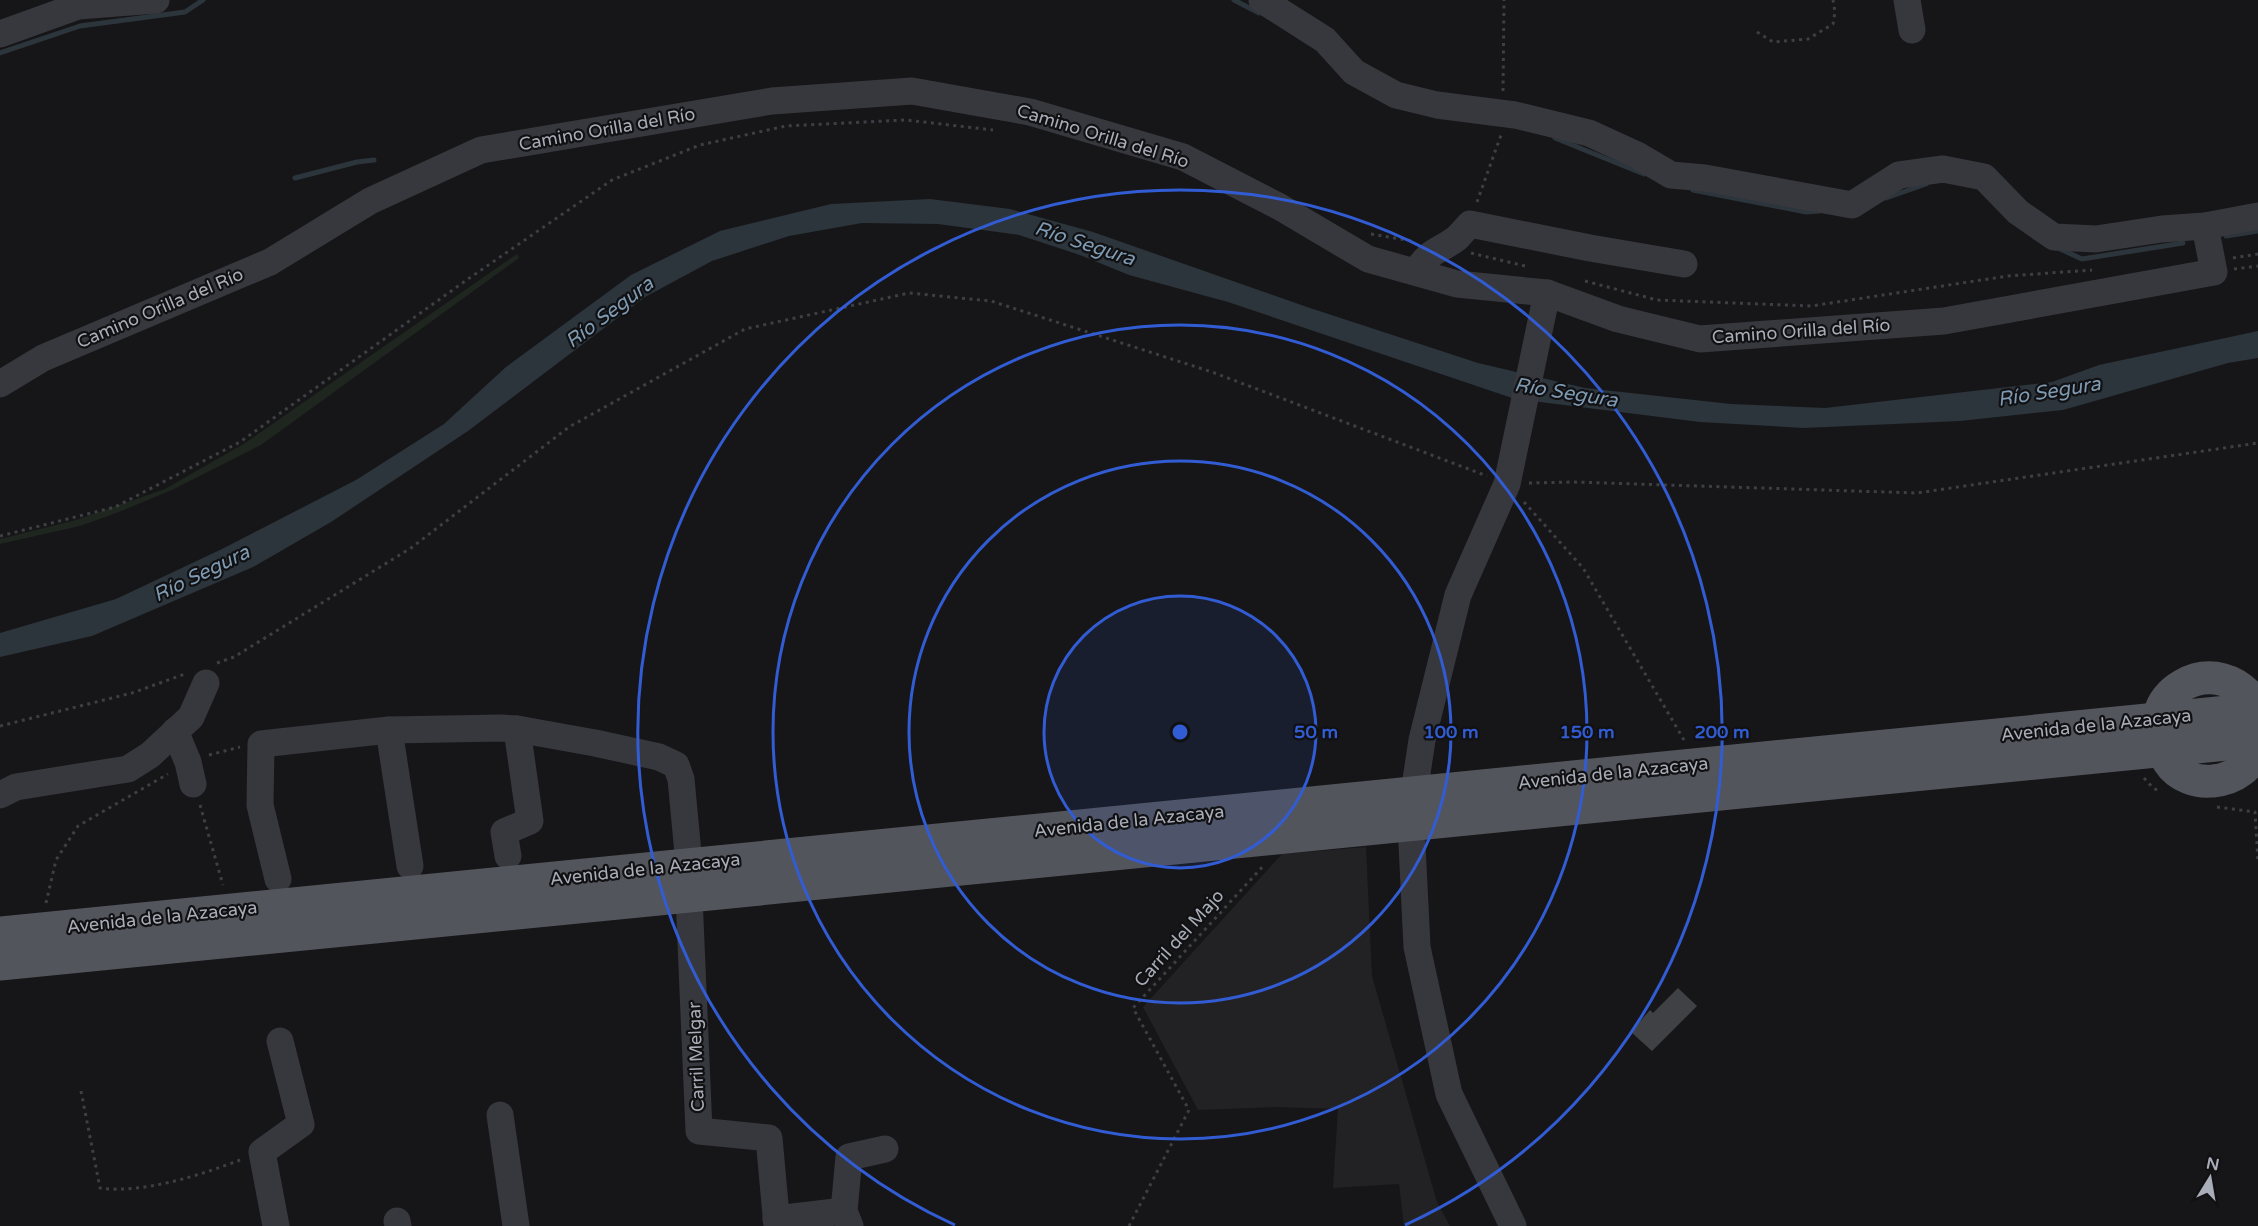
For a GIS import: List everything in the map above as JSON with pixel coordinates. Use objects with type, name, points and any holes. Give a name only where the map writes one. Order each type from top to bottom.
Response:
[{"type":"main road","name":"Avenida de la Azacaya","points":[[0,933],[231,910],[1289,837],[1411,825],[2159,735],[2258,709]]},
{"type":"main road","name":"Avenida de la Azacaya","points":[[0,964],[1414,793],[1698,764],[2159,735],[2258,741]]},
{"type":"main road","points":[[2159,735],[2172,767],[2187,778],[2205,782],[2224,780],[2241,771],[2254,758],[2258,747]]},
{"type":"street","points":[[0,34],[78,6],[156,0]]},
{"type":"street","points":[[1262,0],[1325,40],[1354,72],[1396,95],[1504,122],[1589,133],[1638,154],[1671,174],[1852,205],[1899,175],[1943,169],[1983,177],[2018,212],[2054,237],[2096,239],[2258,216]]},
{"type":"street","points":[[1907,0],[1912,30]]},
{"type":"street","name":"Camino Orilla del Río","points":[[0,384],[43,358],[270,262],[370,201],[482,150],[772,101],[912,91],[1030,112],[1183,157],[1280,207],[1368,259],[1458,284],[1547,293],[1618,319],[1700,339],[1944,321],[2214,272],[2211,261]]},
{"type":"street","points":[[1416,272],[1423,260],[1456,239],[1470,224],[1684,264]]},
{"type":"street","points":[[2205,225],[2211,261]]},
{"type":"street","points":[[1414,793],[1422,740],[1458,595],[1507,484],[1547,293]]},
{"type":"street","points":[[0,795],[16,787],[128,768],[150,755],[191,717],[205,673]]},
{"type":"street","points":[[278,879],[260,806],[261,744],[389,730],[501,728],[595,743],[659,757],[676,765],[681,779],[689,880]]},
{"type":"street","points":[[507,856],[504,831],[530,821],[517,729]]},
{"type":"street","points":[[389,730],[410,866]]},
{"type":"street","points":[[175,731],[191,773]]},
{"type":"street","points":[[1411,825],[1417,947],[1449,1094],[1513,1226]]},
{"type":"street","name":"Carril Melgar","points":[[689,880],[699,1131],[769,1138],[777,1222]]},
{"type":"street","points":[[276,1226],[262,1152],[301,1124],[280,1041]]},
{"type":"street","points":[[500,1115],[516,1226]]},
{"type":"street","points":[[777,1222],[847,1219],[849,1157],[885,1149]]},
{"type":"path","points":[[1470,224],[1504,122],[1502,104],[1504,0]]},
{"type":"path","points":[[1757,32],[1773,42],[1808,39],[1833,24],[1835,12],[1833,0]]},
{"type":"path","points":[[0,536],[115,507],[240,442],[468,279],[612,180],[700,145],[786,126],[906,120],[997,130]]},
{"type":"path","points":[[1360,232],[1442,246],[1533,268]]},
{"type":"path","points":[[2211,261],[2258,254]]},
{"type":"path","points":[[1577,279],[1657,300],[1811,306],[2008,276],[2092,270]]},
{"type":"path","points":[[0,726],[205,673],[411,548],[569,427],[745,329],[909,293],[991,301],[1212,372],[1507,484],[1573,482],[1917,493],[2258,443]]},
{"type":"path","points":[[1507,484],[1583,568],[1698,764]]},
{"type":"path","points":[[53,927],[46,903],[56,861],[78,826],[191,773],[231,748],[261,744]]},
{"type":"path","points":[[191,773],[231,910]]},
{"type":"path","points":[[2255,812],[2258,862]]},
{"type":"path","name":"Carril del Majo","points":[[1129,1226],[1189,1110],[1133,1008],[1289,837]]},
{"type":"path","points":[[81,1091],[100,1188],[117,1191],[197,1177],[262,1152]]},
{"type":"shaded area","points":[[517,254],[519,258],[261,445],[172,490],[119,512],[80,526],[0,544],[0,539],[76,520],[165,489],[245,443]]},
{"type":"shaded area","points":[[1366,847],[1372,976],[1437,1202],[1450,1226],[1404,1226],[1399,1184],[1333,1188],[1338,1109],[1276,1107],[1198,1110],[1143,1007],[1282,854]]},
{"type":"water","name":"Río Segura","points":[[930,199],[1010,209],[1093,232],[1307,307],[1478,363],[1585,388],[1731,404],[1825,408],[2052,382],[2099,365],[2258,331],[2258,358],[2228,363],[2063,410],[1960,421],[1804,428],[1700,422],[1515,399],[1228,302],[1129,275],[1080,255],[1019,235],[938,224],[862,223],[789,236],[712,261],[645,297],[468,431],[331,522],[253,567],[92,636],[0,657],[0,633],[116,599],[222,549],[356,480],[444,424],[506,367],[631,275],[720,231],[831,204]]},
{"type":"building","points":[[1678,988],[1697,1006],[1652,1051],[1631,1032],[1650,1010],[1653,1013]]},
{"type":"waterway","points":[[0,53],[80,26],[185,12],[203,0]]},
{"type":"waterway","points":[[1234,0],[1259,13]]},
{"type":"waterway","points":[[1555,138],[1644,174]]},
{"type":"waterway","points":[[295,178],[357,162],[374,160]]},
{"type":"waterway","points":[[1886,198],[1926,184]]},
{"type":"waterway","points":[[1693,190],[1806,212],[1819,211]]},
{"type":"waterway","points":[[2226,236],[2258,231]]},
{"type":"waterway","points":[[2058,248],[2082,259],[2183,243]]}]
